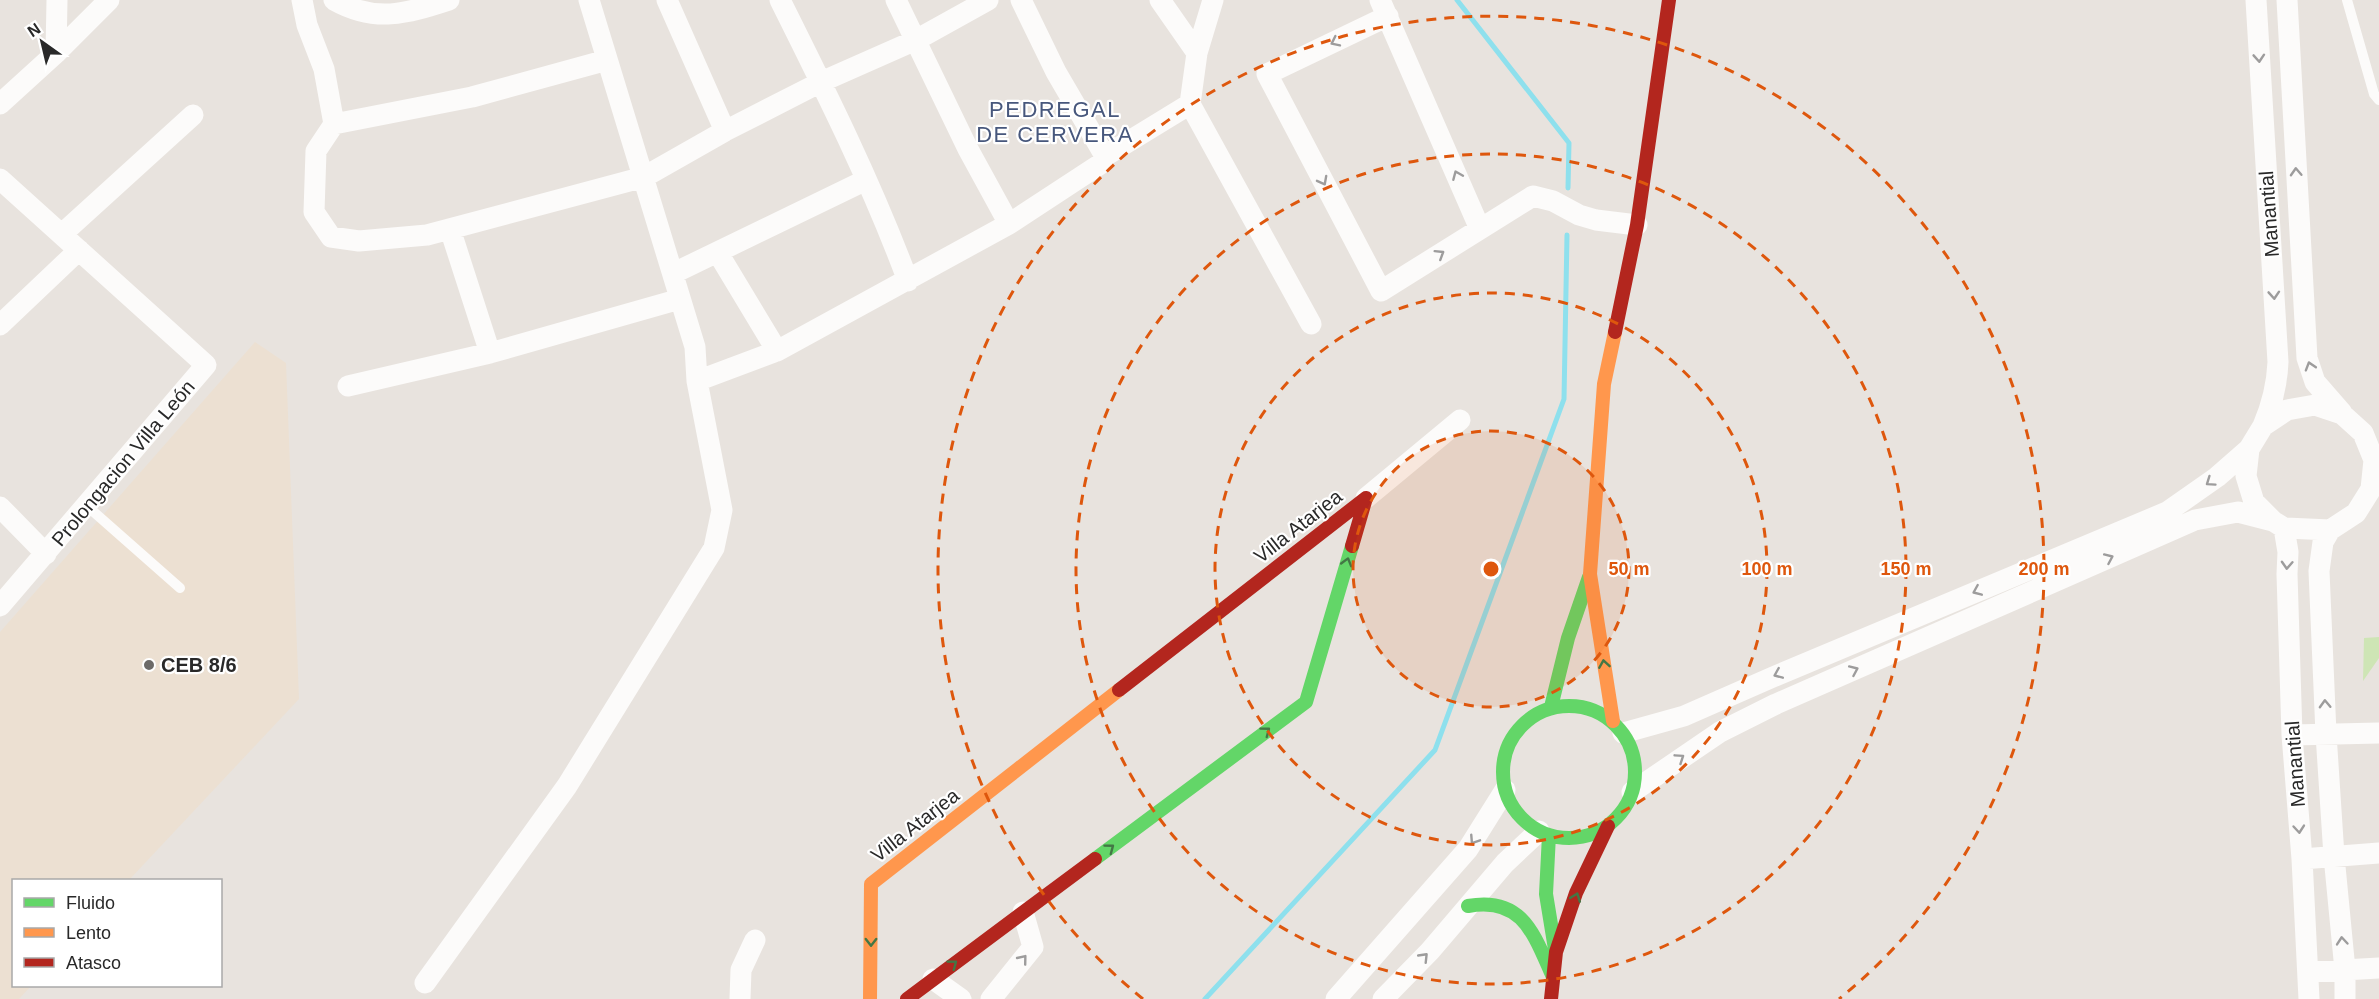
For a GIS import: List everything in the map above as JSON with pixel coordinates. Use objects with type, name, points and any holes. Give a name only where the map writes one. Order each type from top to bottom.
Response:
[{"type":"street","points":[[56,53],[57,0]]},
{"type":"street","points":[[0,104],[109,0]]},
{"type":"street","points":[[302,0],[308,25],[324,69],[334,124],[316,151],[314,212],[331,237],[359,241],[427,235],[644,177],[725,131],[821,82],[916,40],[988,0]]},
{"type":"street","points":[[334,0],[354,11],[387,15],[449,0]]},
{"type":"street","points":[[425,983],[567,786],[714,548],[722,510],[697,381],[695,347],[589,0]]},
{"type":"street","points":[[667,0],[725,131]]},
{"type":"street","points":[[780,0],[852,145],[890,231],[908,280]]},
{"type":"street","points":[[896,0],[968,149],[1008,224]]},
{"type":"street","points":[[1021,0],[1056,72],[1105,156]]},
{"type":"street","points":[[1160,0],[1197,53]]},
{"type":"street","points":[[1213,0],[1197,53],[1190,104],[1311,324]]},
{"type":"street","points":[[1669,0],[1637,225],[1604,384],[1590,574],[1618,727],[1632,751],[1636,772],[1632,792],[1623,811],[1608,826],[1590,835],[1569,838],[1544,833],[1524,821],[1513,807],[1505,790],[1503,770],[1507,749],[1517,732],[1532,717],[1551,707],[1570,706],[1591,709],[1618,727],[1684,716],[1773,676],[2167,512],[2217,477],[2249,449],[2263,426],[2287,410],[2315,405],[2342,414]]},
{"type":"street","name":"Manantial","points":[[2256,0],[2278,362],[2273,398],[2263,426]]},
{"type":"street","points":[[2287,0],[2307,358],[2314,382],[2342,414],[2371,435],[2374,460],[2371,489],[2356,513]]},
{"type":"street","points":[[1480,229],[1384,8],[1267,74],[1381,291],[1533,196],[1553,201],[1579,215],[1596,220],[1637,225]]},
{"type":"street","points":[[334,124],[472,98],[607,60]]},
{"type":"street","points":[[697,381],[777,351],[1008,224],[1102,163],[1105,156],[1190,104]]},
{"type":"street","points":[[62,234],[193,114]]},
{"type":"street","name":"Prolongacion Villa León","points":[[0,179],[206,365],[0,606]]},
{"type":"street","points":[[674,273],[866,180]]},
{"type":"street","points":[[450,229],[490,353]]},
{"type":"street","points":[[0,325],[79,250]]},
{"type":"street","points":[[718,253],[777,351]]},
{"type":"street","points":[[348,386],[490,353],[680,299]]},
{"type":"street","points":[[1366,498],[1460,420]]},
{"type":"street","points":[[2249,449],[2246,476],[2254,502],[2278,525]]},
{"type":"street","points":[[2345,999],[2345,970],[2326,735],[2319,571],[2323,542],[2330,530],[2379,497]]},
{"type":"street","name":"Villa Atarjea","points":[[907,999],[1306,702],[1366,498]]},
{"type":"street","name":"Villa Atarjea","points":[[870,999],[871,884],[1366,498]]},
{"type":"street","points":[[0,507],[46,554]]},
{"type":"street","points":[[1632,792],[1720,732],[1776,704],[2195,520],[2238,513],[2278,525],[2330,530]]},
{"type":"street","name":"Manantial","points":[[2278,525],[2288,552],[2292,735],[2309,999]]},
{"type":"street","points":[[1551,707],[1568,638],[1590,574]]},
{"type":"street","points":[[2292,735],[2379,733]]},
{"type":"street","points":[[1336,999],[1468,849],[1505,790]]},
{"type":"street","points":[[1551,999],[1556,952],[1576,894],[1608,826]]},
{"type":"street","points":[[1383,999],[1430,951],[1505,863],[1544,833]]},
{"type":"street","points":[[1544,833],[1546,894],[1556,952]]},
{"type":"street","points":[[2301,859],[2379,853]]},
{"type":"street","points":[[1468,906],[1492,903],[1517,914],[1537,940],[1553,977]]},
{"type":"street","points":[[991,999],[1033,947],[1023,912]]},
{"type":"street","points":[[740,999],[741,970],[755,940]]},
{"type":"street","points":[[2308,972],[2379,968]]},
{"type":"street","points":[[933,979],[960,999]]},
{"type":"lane","points":[[2347,0],[2377,96]]},
{"type":"lane","points":[[87,506],[180,588]]},
{"type":"shaded area","name":"CEB 8/6","points":[[255,342],[286,363],[299,699],[130,879],[12,879],[12,987],[30,987],[19,999],[0,999],[0,632]]},
{"type":"green space","points":[[2379,637],[2379,658],[2363,681],[2364,638]]},
{"type":"waterway","points":[[1457,0],[1569,143],[1568,188]]},
{"type":"waterway","points":[[1205,999],[1435,750],[1564,399],[1567,235]]},
{"type":"traffic: fast","points":[[1095,859],[1306,702],[1352,546]]},
{"type":"traffic: fast","points":[[1551,707],[1568,638],[1589,577]]},
{"type":"traffic: fast","points":[[1569,706],[1594,711],[1616,725],[1630,747],[1635,772],[1630,797],[1616,819],[1594,833],[1569,838],[1544,833],[1522,819],[1508,797],[1503,772],[1508,747],[1522,725],[1544,711],[1569,706]]},
{"type":"traffic: fast","points":[[1549,835],[1546,894],[1555,949]]},
{"type":"traffic: fast","points":[[1468,906],[1487,904],[1502,907],[1514,913],[1532,933],[1553,977]]},
{"type":"traffic: slow","points":[[1613,721],[1590,574],[1604,384],[1615,332]]},
{"type":"traffic: slow","points":[[870,999],[871,884],[1119,690]]},
{"type":"traffic: jam","points":[[1615,332],[1637,225],[1669,0]]},
{"type":"traffic: jam","points":[[1119,690],[1366,498],[1352,546]]},
{"type":"traffic: jam","points":[[1551,999],[1556,952],[1576,893],[1608,826]]},
{"type":"traffic: jam","points":[[907,999],[1095,859]]},
{"type":"place","name":"CEB 8/6","points":[[149,665]]},
{"type":"district","name":"PEDREGAL DE CERVERA","points":[[1055,122]]}]
